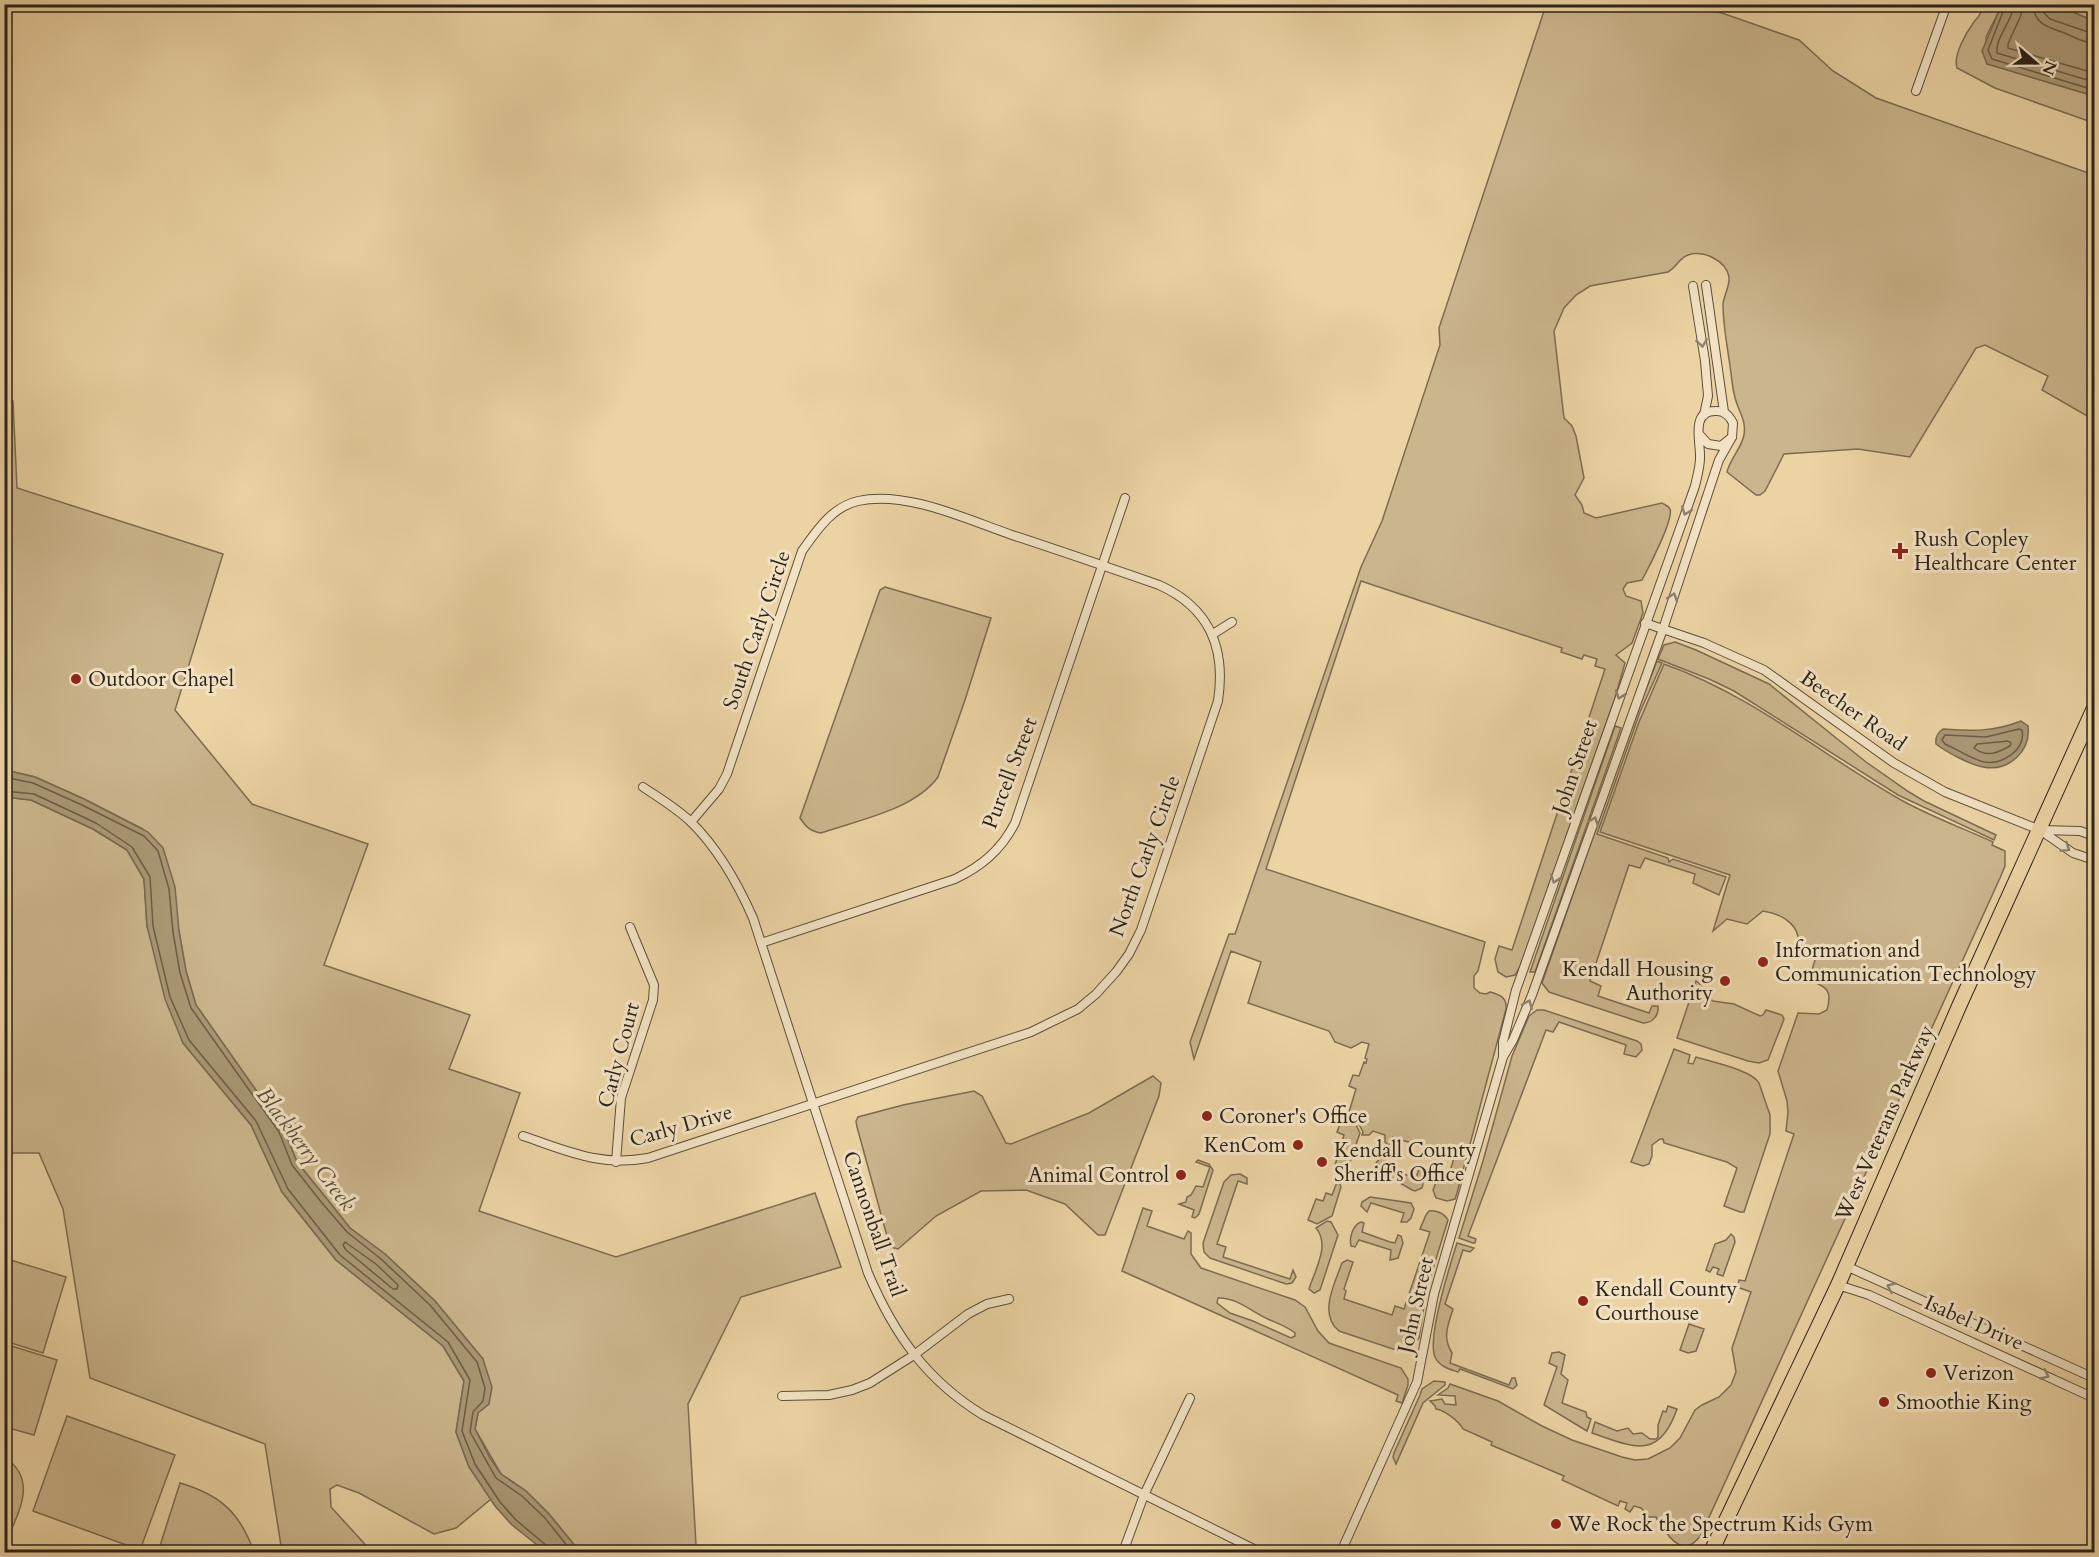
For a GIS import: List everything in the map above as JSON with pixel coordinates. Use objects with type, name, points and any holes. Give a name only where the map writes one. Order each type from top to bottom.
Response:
[{"type":"main road","name":"West Veterans Parkway","points":[[1711,1552],[1838,1285],[1960,1004],[2094,708]]},
{"type":"street","points":[[1916,91],[1947,4]]},
{"type":"street","points":[[1692,286],[1708,396],[1704,415],[1700,420],[1699,434],[1704,442],[1717,446],[1725,444],[1732,437],[1733,423],[1724,412],[1706,285]]},
{"type":"street","points":[[1704,415],[1717,410],[1724,412]]},
{"type":"street","name":"John Street","points":[[1503,1057],[1503,1042],[1516,990],[1693,492],[1701,459],[1699,434]]},
{"type":"street","name":"John Street","points":[[1341,1552],[1417,1382],[1434,1294],[1503,1057],[1513,1040],[1532,995],[1663,629],[1706,496],[1719,460],[1732,437]]},
{"type":"street","points":[[1693,492],[1706,496]]},
{"type":"street","name":"Purcell Street","points":[[761,943],[955,879],[979,866],[999,849],[1016,823],[1125,498]]},
{"type":"street","name":"South Carly Circle","points":[[691,822],[719,789],[727,774],[802,552],[825,521],[835,512],[859,501],[876,499],[921,504],[1102,566]]},
{"type":"street","name":"North Carly Circle","points":[[813,1103],[1031,1032],[1078,1009],[1096,994],[1116,972],[1141,930],[1215,709],[1221,666],[1213,634],[1199,614],[1185,600],[1171,591],[1102,566]]},
{"type":"street","points":[[1213,634],[1232,622]]},
{"type":"street","name":"Beecher Road","points":[[1646,623],[1704,643],[1764,670],[1894,763],[1945,792],[2040,830],[2073,853],[2094,860]]},
{"type":"street","name":"Cannonball Trail","points":[[642,787],[691,822],[707,839],[741,890],[761,943],[868,1273],[887,1315],[914,1355],[938,1382],[977,1412],[1260,1552]]},
{"type":"street","name":"Beecher Road","points":[[2040,830],[2080,831],[2094,836]]},
{"type":"street","name":"Carly Court","points":[[616,1162],[621,1098],[653,1000],[654,985],[630,927]]},
{"type":"street","name":"Carly Drive","points":[[523,1136],[588,1158],[616,1162],[648,1158],[813,1103]]},
{"type":"street","name":"Isabel Drive","points":[[1846,1266],[2094,1378]]},
{"type":"street","name":"Isabel Drive","points":[[1838,1285],[1869,1295],[2094,1398]]},
{"type":"street","points":[[782,1396],[821,1396],[857,1389],[881,1377],[914,1355],[968,1314],[987,1304],[1009,1299]]},
{"type":"street","points":[[1123,1552],[1144,1495],[1190,1398]]},
{"type":"shaded area","points":[[1546,5],[1678,5],[1722,13],[1799,40],[1833,71],[1876,98],[2094,175],[2094,420],[2042,390],[2048,376],[1985,345],[1976,348],[1910,457],[1858,449],[1784,454],[1765,491],[1756,495],[1727,472],[1743,440],[1744,426],[1734,392],[1725,329],[1723,304],[1729,277],[1719,261],[1707,255],[1688,255],[1668,272],[1590,286],[1576,295],[1564,308],[1554,331],[1564,418],[1572,426],[1576,436],[1584,478],[1575,495],[1584,513],[1596,518],[1662,503],[1670,509],[1670,514],[1660,544],[1642,580],[1627,583],[1623,589],[1626,596],[1641,601],[1643,613],[1632,643],[1616,655],[1625,663],[1615,698],[1520,967],[1515,975],[1506,977],[1498,972],[1495,959],[1499,946],[1512,950],[1605,669],[1595,666],[1597,659],[1584,655],[1582,659],[1561,652],[1562,648],[1361,581],[1266,869],[1485,942],[1478,971],[1474,976],[1474,988],[1480,993],[1490,992],[1500,996],[1504,999],[1506,1009],[1457,1193],[1455,1199],[1447,1201],[1436,1198],[1433,1190],[1439,1175],[1448,1178],[1454,1158],[1434,1151],[1431,1156],[1423,1158],[1426,1148],[1393,1137],[1389,1146],[1385,1142],[1385,1135],[1373,1131],[1369,1135],[1362,1135],[1363,1132],[1353,1113],[1349,1112],[1356,1089],[1349,1086],[1353,1075],[1359,1076],[1364,1062],[1366,1063],[1369,1044],[1362,1042],[1351,1048],[1335,1042],[1329,1031],[1248,1003],[1261,962],[1231,951],[1194,1059],[1190,1042],[1229,934],[1235,934],[1361,567],[1382,521],[1440,345],[1439,328]]},
{"type":"shaded area","points":[[1979,5],[2002,5],[1986,37],[1987,64],[2094,96],[2094,123],[1995,88],[1957,68],[1957,57],[1961,44],[1981,13]]},
{"type":"shaded area","points":[[2044,5],[2094,5],[2094,21],[2070,11]]},
{"type":"shaded area","points":[[5,398],[13,401],[17,488],[223,554],[175,710],[252,804],[368,844],[324,965],[470,1015],[449,1069],[520,1093],[479,1211],[616,1257],[815,1193],[841,1267],[741,1297],[688,1404],[696,1545],[703,1552],[580,1552],[549,1514],[526,1491],[501,1474],[475,1429],[483,1359],[435,1301],[385,1254],[350,1228],[297,1162],[284,1130],[196,1005],[186,971],[179,931],[143,829],[35,777],[5,770]]},
{"type":"shaded area","points":[[885,587],[991,618],[938,777],[915,798],[900,806],[821,833],[817,832],[804,824],[800,818],[880,590]]},
{"type":"shaded area","points":[[1675,642],[1769,684],[1866,762],[1909,792],[1996,835],[1994,840],[1898,795],[1734,691],[1658,659],[1664,645]]},
{"type":"shaded area","points":[[1657,661],[1662,663],[1640,712],[1597,834],[1668,858],[1669,862],[1673,859],[1726,877],[1719,895],[1693,883],[1695,874],[1645,858],[1640,868],[1629,865],[1590,981],[1601,986],[1598,996],[1649,1013],[1652,1006],[1658,1006],[1655,1018],[1643,1023],[1549,992],[1542,983],[1635,717]]},
{"type":"shaded area","points":[[1664,664],[1727,692],[1901,800],[1993,842],[1992,845],[2005,851],[2005,866],[2000,878],[1701,1535],[1688,1546],[1674,1542],[1656,1517],[1649,1517],[1641,1508],[1634,1506],[1630,1512],[1625,1509],[1627,1503],[1620,1501],[1618,1506],[1562,1480],[1564,1476],[1491,1445],[1492,1442],[1463,1429],[1451,1416],[1436,1409],[1430,1401],[1442,1399],[1445,1404],[1456,1405],[1455,1396],[1438,1395],[1450,1384],[1498,1401],[1572,1440],[1622,1457],[1635,1460],[1648,1459],[1670,1448],[1680,1438],[1695,1410],[1719,1397],[1731,1385],[1736,1372],[1732,1348],[1751,1292],[1737,1287],[1739,1280],[1745,1281],[1794,1134],[1786,1131],[1787,1101],[1778,1071],[1798,1013],[1819,1014],[1827,1010],[1829,1000],[1826,989],[1815,982],[1811,975],[1818,951],[1807,947],[1804,952],[1797,951],[1798,935],[1785,919],[1763,911],[1747,924],[1727,919],[1713,931],[1730,875],[1600,832],[1639,722]]},
{"type":"shaded area","points":[[1615,726],[1621,728],[1535,972],[1530,972]]},
{"type":"shaded area","points":[[5,797],[31,800],[93,829],[127,850],[144,879],[147,926],[183,1043],[251,1125],[282,1192],[336,1260],[443,1346],[464,1381],[456,1432],[469,1467],[491,1499],[456,1528],[434,1534],[359,1493],[337,1485],[330,1489],[331,1507],[372,1552],[282,1552],[265,1444],[90,1378],[63,1209],[39,1153],[9,1153],[5,1165]]},
{"type":"shaded area","points":[[1696,981],[1700,984],[1704,996],[1713,1001],[1734,1004],[1760,1016],[1766,1010],[1782,1015],[1784,1019],[1768,1060],[1759,1063],[1748,1061],[1677,1038]]},
{"type":"shaded area","points":[[1537,1010],[1544,1010],[1637,1041],[1641,1044],[1642,1050],[1636,1057],[1624,1054],[1626,1045],[1559,1022],[1553,1032],[1546,1030],[1468,1236],[1476,1239],[1473,1243],[1459,1238],[1512,1056],[1529,1016]]},
{"type":"shaded area","points":[[1674,1049],[1690,1055],[1688,1063],[1693,1064],[1696,1057],[1721,1064],[1748,1074],[1759,1083],[1770,1115],[1770,1134],[1744,1212],[1724,1206],[1737,1168],[1727,1162],[1664,1143],[1663,1139],[1660,1139],[1652,1145],[1649,1164],[1643,1166],[1631,1162]]},
{"type":"shaded area","points":[[1153,1076],[1161,1083],[1159,1096],[1105,1235],[1098,1235],[1065,1204],[1026,1190],[981,1191],[936,1216],[898,1249],[890,1247],[857,1127],[858,1117],[903,1105],[974,1091],[982,1096],[1006,1143],[1011,1144],[1089,1113]]},
{"type":"shaded area","points":[[1344,1113],[1351,1115],[1360,1133],[1350,1162],[1342,1167],[1335,1165],[1344,1135],[1337,1132]]},
{"type":"shaded area","points":[[1381,1157],[1386,1158],[1383,1167],[1416,1178],[1419,1169],[1425,1175],[1422,1188],[1412,1190],[1379,1171],[1376,1163]]},
{"type":"shaded area","points":[[1198,1160],[1209,1164],[1213,1170],[1199,1214],[1195,1218],[1192,1217],[1194,1210],[1179,1204],[1186,1202],[1187,1197],[1191,1195],[1196,1186],[1203,1187],[1210,1167],[1196,1162]]},
{"type":"shaded area","points":[[1240,1174],[1247,1178],[1247,1184],[1238,1181],[1217,1244],[1226,1247],[1223,1257],[1290,1279],[1293,1270],[1296,1277],[1292,1283],[1286,1284],[1210,1258],[1204,1252],[1203,1243],[1224,1182],[1231,1175]]},
{"type":"shaded area","points":[[1337,1182],[1341,1187],[1332,1216],[1317,1224],[1308,1220],[1316,1199],[1323,1201],[1326,1193],[1332,1195]]},
{"type":"shaded area","points":[[1370,1197],[1411,1203],[1414,1209],[1411,1218],[1407,1222],[1401,1222],[1404,1213],[1371,1203],[1367,1212],[1361,1206],[1362,1202]]},
{"type":"shaded area","points":[[1143,1208],[1152,1211],[1147,1226],[1184,1239],[1188,1231],[1191,1233],[1191,1254],[1201,1268],[1295,1300],[1305,1307],[1318,1331],[1329,1343],[1401,1368],[1408,1379],[1402,1403],[1396,1401],[1398,1395],[1122,1271]],"holes":[[[1218,1298],[1225,1298],[1286,1327],[1295,1333],[1295,1336],[1291,1338],[1230,1313],[1217,1303]]]},
{"type":"shaded area","points":[[1429,1211],[1440,1212],[1448,1220],[1427,1288],[1419,1338],[1412,1347],[1399,1351],[1339,1331],[1330,1316],[1330,1298],[1342,1263],[1347,1260],[1353,1262],[1344,1289],[1346,1291],[1344,1299],[1392,1315],[1395,1306],[1404,1309],[1430,1232],[1420,1229]]},
{"type":"shaded area","points":[[1327,1221],[1331,1222],[1338,1235],[1320,1290],[1314,1293],[1309,1289],[1322,1249],[1320,1234],[1316,1228]]},
{"type":"shaded area","points":[[1361,1222],[1364,1223],[1362,1232],[1390,1242],[1395,1243],[1398,1235],[1401,1236],[1403,1243],[1398,1258],[1390,1260],[1391,1250],[1359,1240],[1355,1247],[1351,1246],[1352,1232]]},
{"type":"shaded area","points":[[1731,1234],[1735,1242],[1723,1276],[1717,1274],[1719,1269],[1713,1267],[1710,1272],[1706,1270],[1715,1244],[1726,1240]]},
{"type":"shaded area","points":[[1457,1243],[1474,1248],[1470,1252],[1463,1250],[1445,1304],[1453,1309],[1447,1331],[1447,1341],[1452,1353],[1450,1363],[1509,1385],[1512,1378],[1515,1378],[1517,1385],[1513,1389],[1460,1369],[1458,1372],[1448,1369],[1435,1357],[1433,1348],[1437,1318]]},
{"type":"shaded area","points":[[4,1258],[66,1277],[43,1353],[5,1341]]},
{"type":"shaded area","points":[[1689,1324],[1704,1329],[1696,1351],[1688,1353],[1680,1350]]},
{"type":"shaded area","points":[[5,1344],[57,1360],[34,1435],[5,1427]]},
{"type":"shaded area","points":[[1559,1352],[1565,1355],[1561,1374],[1568,1380],[1562,1403],[1586,1412],[1587,1417],[1591,1419],[1587,1431],[1544,1405],[1557,1367],[1549,1363],[1552,1353]]},
{"type":"shaded area","points":[[1434,1381],[1445,1382],[1445,1385],[1423,1403],[1396,1464],[1394,1453],[1422,1389]]},
{"type":"shaded area","points":[[1668,1406],[1677,1409],[1670,1426],[1662,1437],[1653,1443],[1643,1446],[1632,1445],[1592,1433],[1595,1422],[1617,1431],[1628,1428],[1633,1434],[1642,1433],[1650,1439],[1656,1439],[1663,1411],[1666,1412]]},
{"type":"shaded area","points":[[67,1416],[175,1455],[140,1550],[33,1511]]},
{"type":"shaded area","points":[[6,1458],[16,1467],[23,1488],[19,1510],[5,1545]]},
{"type":"shaded area","points":[[180,1483],[207,1493],[227,1507],[242,1526],[254,1552],[158,1552]]},
{"type":"water","points":[[2002,4],[2044,5],[2070,11],[2094,21],[2094,96],[1987,64],[1982,51]]},
{"type":"water","points":[[2021,721],[2028,726],[2026,744],[2016,758],[2001,766],[1993,768],[1978,766],[1936,744],[1937,735],[1943,729],[1983,730]]},
{"type":"water","points":[[5,770],[35,777],[84,799],[148,832],[163,848],[175,887],[186,971],[196,1005],[284,1130],[297,1162],[350,1228],[385,1254],[435,1301],[483,1359],[492,1387],[489,1404],[478,1413],[475,1429],[501,1474],[526,1491],[549,1514],[580,1552],[546,1552],[512,1525],[495,1506],[469,1467],[456,1432],[464,1381],[443,1346],[336,1260],[282,1192],[251,1125],[183,1043],[165,999],[147,926],[144,879],[127,850],[93,829],[31,800],[5,797]]},
{"type":"place","name":"Rush Copley Healthcare Center","points":[[1900,551]]},
{"type":"place","name":"Outdoor Chapel","points":[[76,679]]},
{"type":"place","name":"Information and Communication Technology","points":[[1763,962]]},
{"type":"place","name":"Kendall Housing Authority","points":[[1725,981]]},
{"type":"place","name":"Coroner's Office","points":[[1207,1116]]},
{"type":"place","name":"KenCom","points":[[1298,1145]]},
{"type":"place","name":"Kendall County Sheriff's Office","points":[[1322,1162]]},
{"type":"place","name":"Animal Control","points":[[1181,1175]]},
{"type":"place","name":"Kendall County Courthouse","points":[[1583,1301]]},
{"type":"place","name":"Verizon","points":[[1931,1373]]},
{"type":"place","name":"Smoothie King","points":[[1884,1402]]},
{"type":"place","name":"We Rock the Spectrum Kids Gym","points":[[1556,1524]]},
{"type":"water label","name":"Blackberry Creek","points":[[306,1149]]}]
